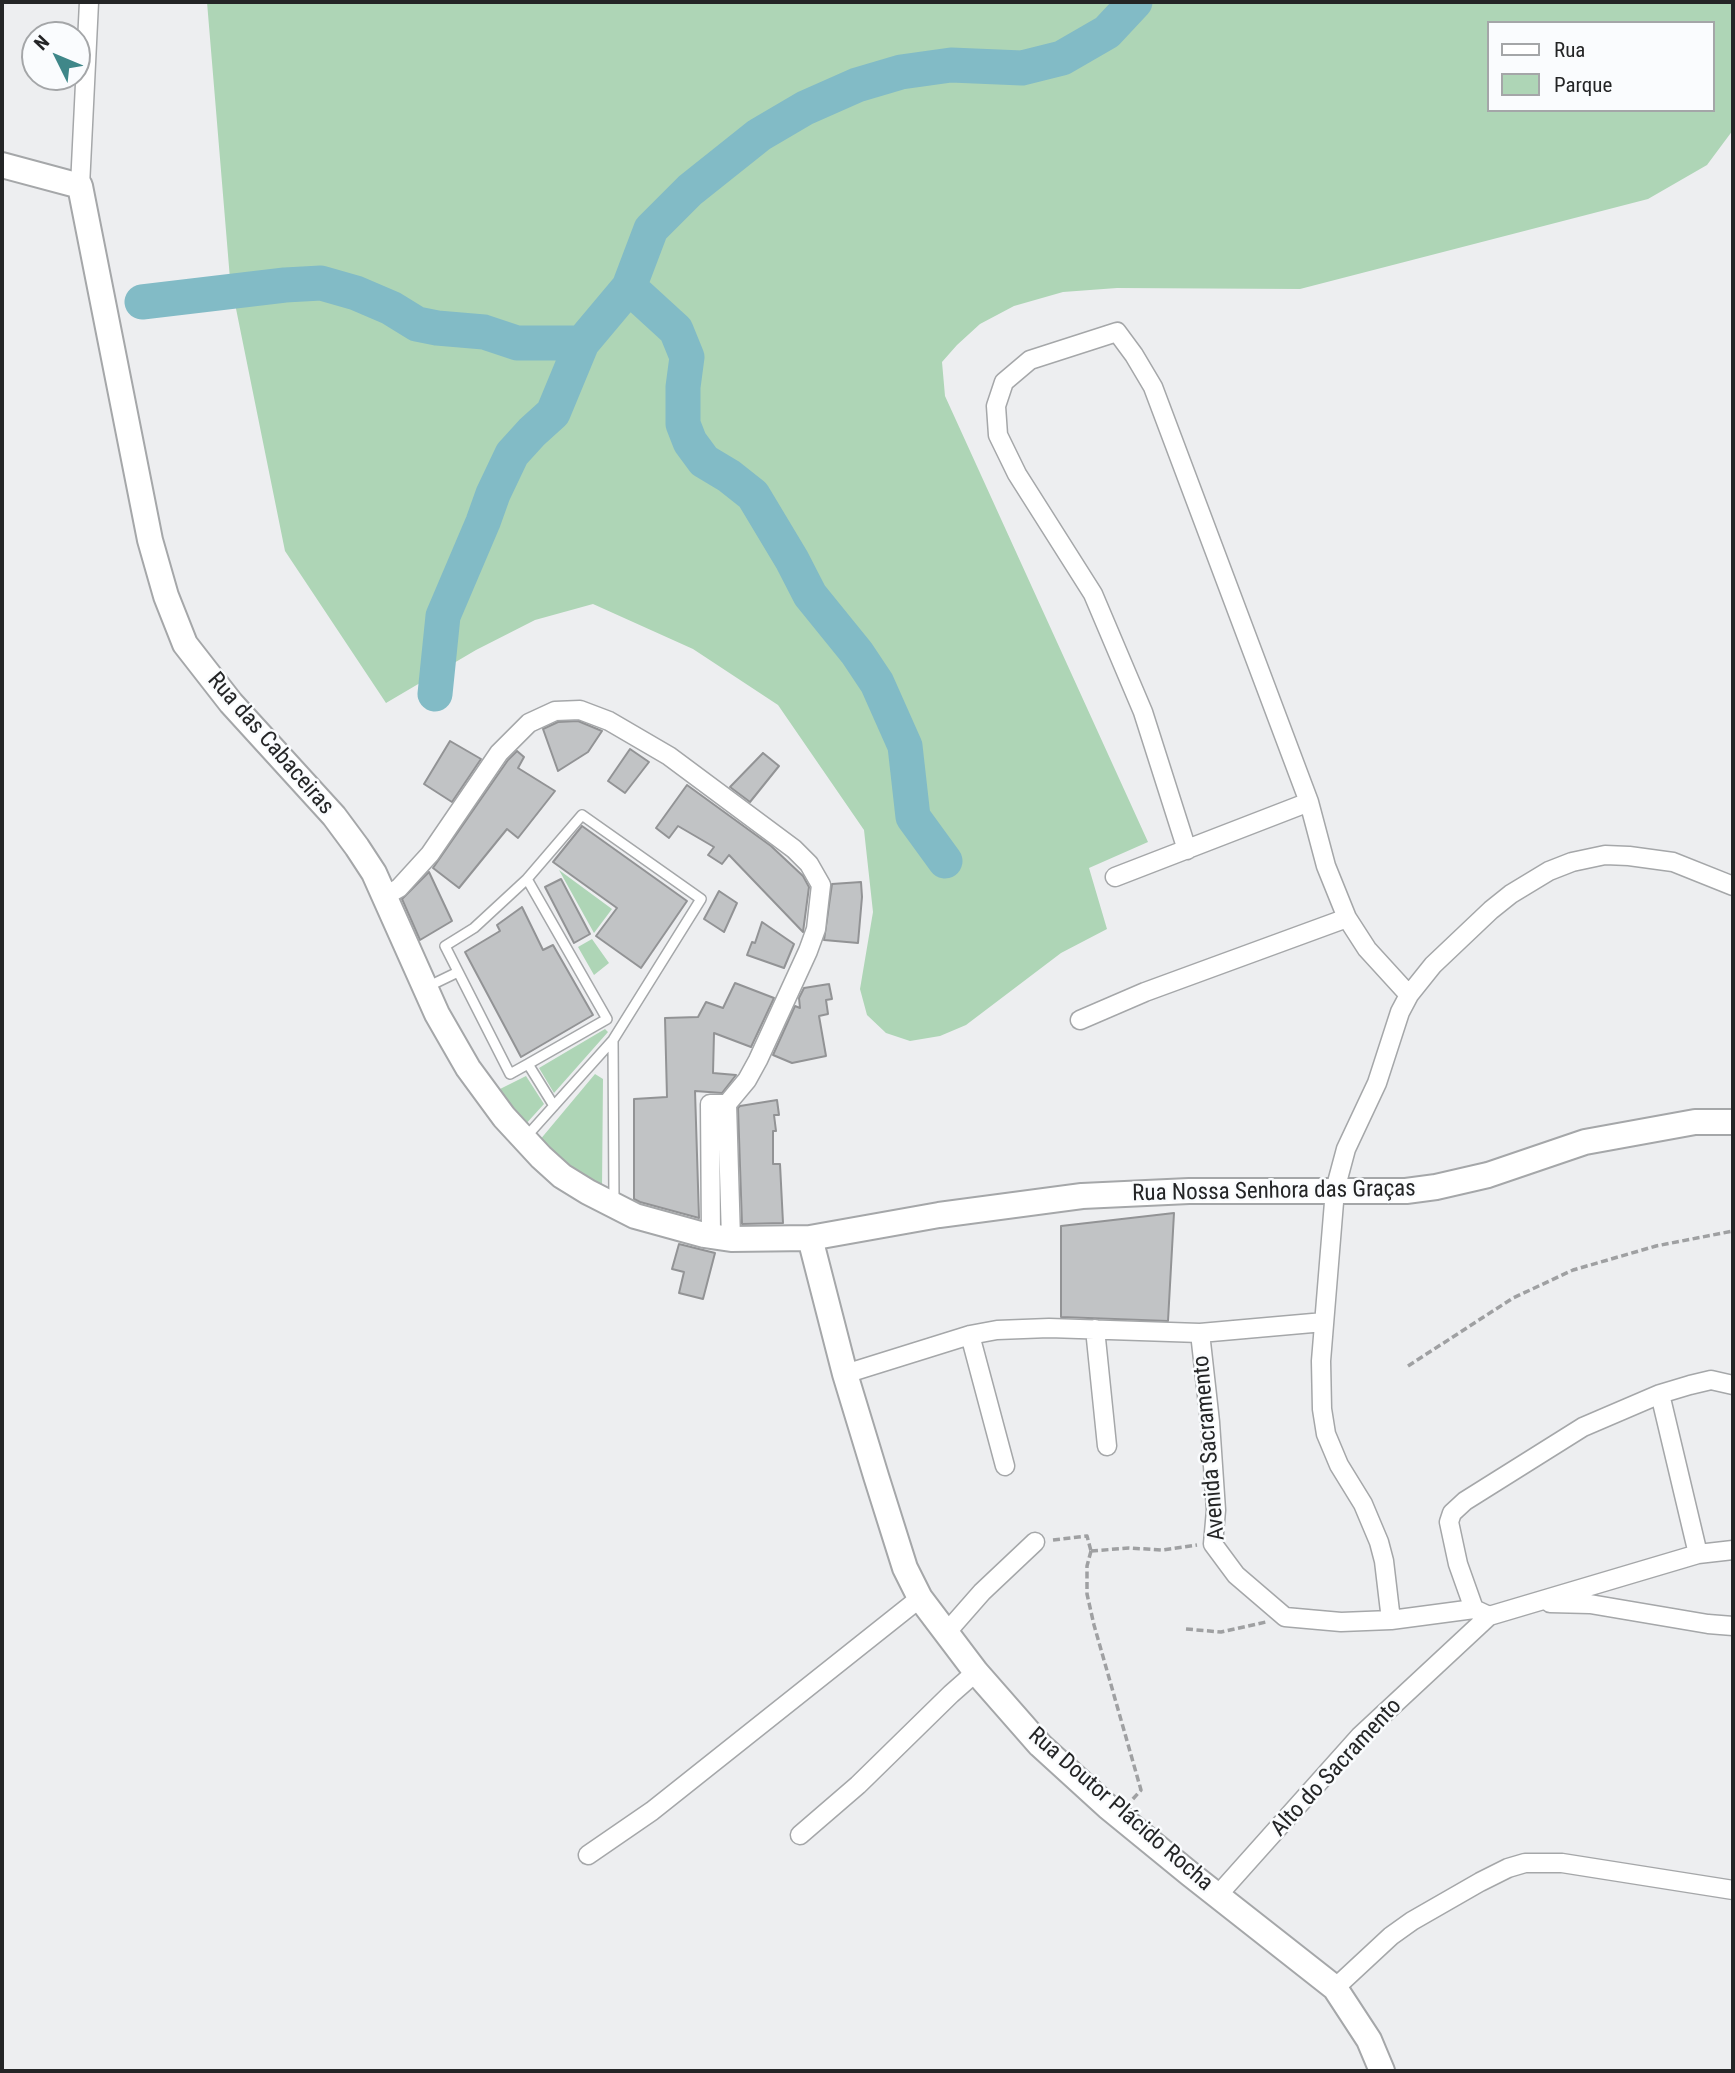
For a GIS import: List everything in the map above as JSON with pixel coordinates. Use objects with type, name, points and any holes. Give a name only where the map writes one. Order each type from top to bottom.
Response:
[{"type":"street","name":"Rua das Cabaceiras","points":[[89,2],[80,186],[150,540],[175,622],[185,644],[216,685],[342,826],[374,873],[425,988],[468,1068],[504,1117],[562,1176],[614,1206],[654,1223],[721,1238],[810,1238]]},
{"type":"street","points":[[2,165],[80,186]]},
{"type":"street","points":[[1187,850],[1143,712],[1098,605],[1070,555],[1017,474],[998,435],[996,406],[1003,382],[1030,360],[1117,332],[1153,387],[1309,802],[1325,866],[1347,918],[1367,949],[1409,995]]},
{"type":"street","points":[[385,896],[399,888],[430,854],[499,753],[529,723],[555,711],[580,710],[609,721],[669,756],[794,849],[817,874],[821,884],[818,920],[808,951],[758,1060],[747,1080],[727,1104],[721,1238]]},
{"type":"street","points":[[1115,877],[1309,802]]},
{"type":"street","points":[[1391,1620],[1379,1542],[1363,1504],[1335,1458],[1323,1422],[1321,1375],[1335,1190],[1354,1128],[1377,1083],[1394,1026],[1409,995],[1433,965],[1491,910],[1511,894],[1549,871],[1572,862],[1605,855],[1653,858],[1699,870],[1733,886]]},
{"type":"street","points":[[1080,1020],[1145,992],[1347,918]]},
{"type":"street","name":"Rua Nossa Senhora das Graças","points":[[810,1238],[939,1215],[1082,1196],[1189,1191],[1406,1191],[1488,1175],[1585,1142],[1695,1122],[1733,1122]]},
{"type":"street","name":"Rua Doutor Plácido Rocha","points":[[810,1238],[845,1374],[905,1568],[920,1598],[976,1672],[1040,1745],[1118,1814],[1335,1988],[1369,2040],[1382,2071]]},
{"type":"street","points":[[845,1374],[970,1335],[1022,1328],[1200,1332],[1324,1322]]},
{"type":"street","points":[[1095,1329],[1107,1446]]},
{"type":"street","name":"Avenida Sacramento","points":[[1200,1332],[1216,1510],[1213,1544],[1236,1574],[1285,1617]]},
{"type":"street","points":[[970,1335],[1005,1466]]},
{"type":"street","points":[[1481,1612],[1458,1564],[1449,1522],[1452,1513],[1465,1501],[1583,1427],[1660,1394],[1711,1380],[1733,1385]]},
{"type":"street","points":[[1660,1394],[1698,1554]]},
{"type":"street","points":[[946,1633],[982,1592],[1035,1542]]},
{"type":"street","points":[[1285,1617],[1332,1622],[1481,1612],[1535,1602],[1698,1554],[1733,1550]]},
{"type":"street","points":[[588,1855],[652,1811],[920,1598]]},
{"type":"street","points":[[1535,1602],[1590,1604],[1733,1626]]},
{"type":"street","name":"Alto do Sacramento","points":[[1218,1895],[1360,1736],[1481,1612]]},
{"type":"street","points":[[800,1835],[858,1785],[976,1672]]},
{"type":"street","points":[[1335,1988],[1391,1936],[1412,1922],[1480,1882],[1525,1863],[1562,1863],[1733,1890]]},
{"type":"lane","points":[[524,1139],[613,1040],[701,899],[582,815],[527,879],[474,928],[445,946],[510,1073],[607,1019],[527,879]]},
{"type":"lane","points":[[425,988],[458,972]]},
{"type":"lane","points":[[613,1040],[614,1206]]},
{"type":"lane","points":[[527,1063],[554,1106]]},
{"type":"path","points":[[1408,1366],[1513,1298],[1573,1270],[1656,1246],[1733,1231]]},
{"type":"path","points":[[1035,1542],[1087,1536],[1091,1551],[1087,1566],[1089,1604],[1141,1790],[1118,1814]]},
{"type":"path","points":[[1091,1551],[1129,1548],[1161,1550],[1213,1544]]},
{"type":"path","points":[[1186,1629],[1221,1632],[1285,1617]]},
{"type":"green space","points":[[207,2],[1733,2],[1733,130],[1707,165],[1648,199],[1300,289],[1117,288],[1063,292],[1014,306],[980,324],[942,362],[945,396],[1148,842],[1089,868],[1107,929],[1061,953],[966,1025],[940,1036],[910,1041],[886,1033],[867,1015],[860,989],[873,912],[864,830],[778,705],[693,649],[593,604],[535,620],[476,650],[386,703],[285,551],[230,279]]},
{"type":"green space","points":[[559,870],[612,909],[594,933]]},
{"type":"green space","points":[[592,939],[609,963],[594,975],[578,947]]},
{"type":"green space","points":[[605,1029],[608,1032],[554,1093],[539,1068]]},
{"type":"green space","points":[[595,1074],[603,1079],[602,1188],[576,1175],[539,1141]]},
{"type":"green space","points":[[526,1076],[544,1104],[524,1126],[498,1090]]},
{"type":"building","points":[[578,721],[602,731],[588,752],[558,771],[543,729],[558,722]]},
{"type":"building","points":[[450,741],[481,759],[452,802],[424,784]]},
{"type":"building","points":[[630,749],[649,762],[625,793],[608,781]]},
{"type":"building","points":[[517,751],[524,757],[518,768],[555,791],[518,838],[507,829],[459,888],[433,868]]},
{"type":"building","points":[[763,753],[779,766],[750,802],[730,787]]},
{"type":"building","points":[[687,785],[771,846],[803,876],[809,887],[803,932],[729,855],[722,864],[708,855],[714,847],[678,826],[669,838],[656,828]]},
{"type":"building","points":[[582,826],[687,901],[641,968],[596,936],[617,908],[553,862]]},
{"type":"building","points":[[429,872],[452,921],[420,940],[402,899]]},
{"type":"building","points":[[561,879],[590,934],[574,943],[545,887]]},
{"type":"building","points":[[861,882],[858,943],[824,940],[832,884]]},
{"type":"building","points":[[719,891],[737,903],[724,932],[704,919]]},
{"type":"building","points":[[522,907],[543,950],[553,945],[593,1015],[521,1057],[465,952],[500,931],[497,925]]},
{"type":"building","points":[[762,922],[794,944],[784,968],[747,955],[752,942],[755,943]]},
{"type":"building","points":[[735,983],[774,998],[751,1047],[714,1033],[713,1073],[736,1075],[722,1093],[695,1091],[699,1218],[640,1202],[634,1199],[634,1099],[667,1097],[665,1018],[698,1017],[706,1002],[723,1008]]},
{"type":"building","points":[[829,984],[832,999],[826,1000],[828,1014],[819,1016],[826,1056],[792,1063],[773,1055],[795,1006],[800,1008],[799,998],[804,988]]},
{"type":"building","points":[[777,1100],[779,1115],[774,1115],[776,1131],[773,1131],[773,1164],[780,1164],[783,1223],[742,1224],[738,1108]]},
{"type":"building","points":[[1174,1213],[1168,1321],[1061,1317],[1061,1226]]},
{"type":"building","points":[[679,1244],[715,1253],[703,1299],[679,1293],[684,1272],[672,1269]]},
{"type":"waterway","points":[[435,694],[443,616],[512,454],[553,413],[582,343],[629,287],[651,229],[690,190],[759,135],[805,108],[857,85],[901,72],[951,65],[1022,68],[1062,58],[1107,32],[1135,2]]},
{"type":"waterway","points":[[142,302],[321,283],[356,293],[391,308],[417,324],[484,332],[517,343],[582,343]]},
{"type":"waterway","points":[[629,287],[676,330],[687,357],[683,387],[683,424],[690,442],[704,461],[753,495],[810,595],[857,653],[877,683],[905,746],[913,817],[945,861]]}]
